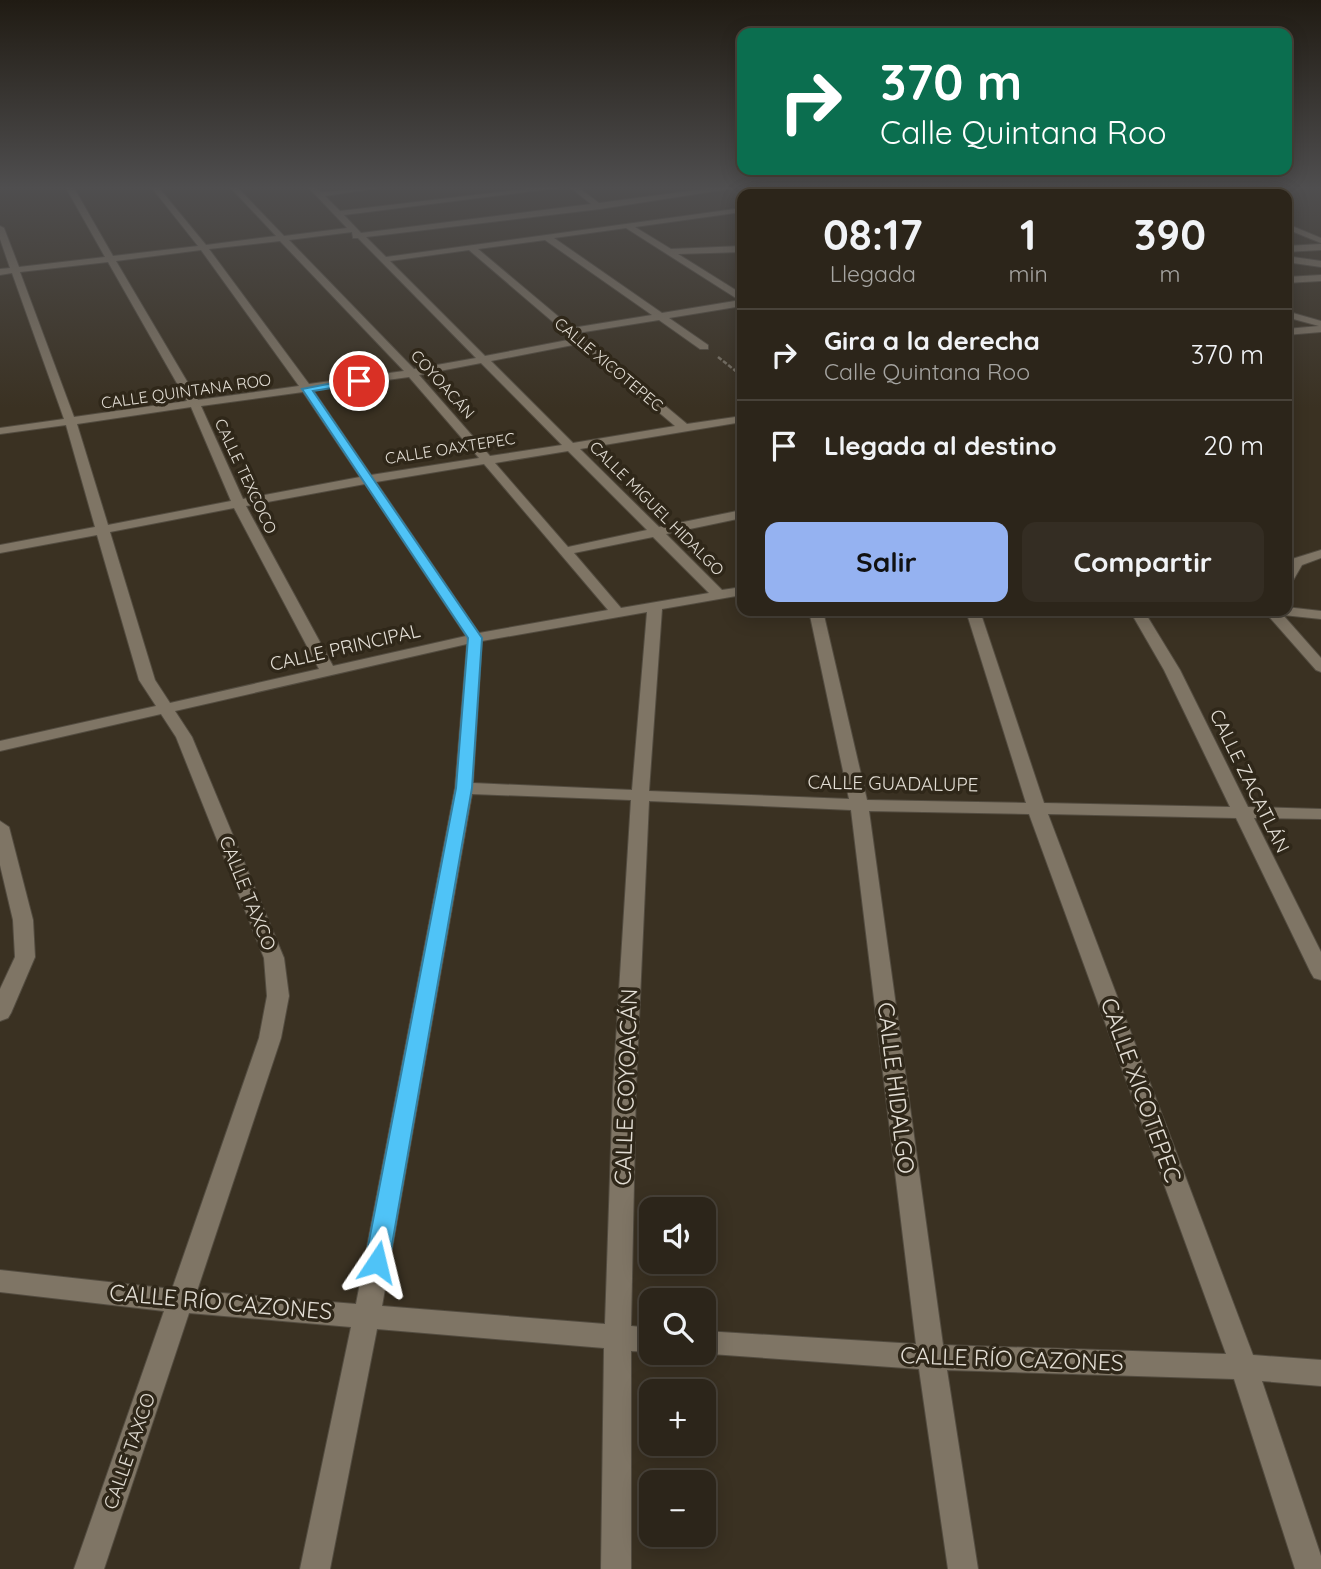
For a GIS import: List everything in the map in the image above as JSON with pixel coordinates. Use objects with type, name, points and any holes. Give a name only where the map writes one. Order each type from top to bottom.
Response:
[{"type":"street","points":[[8,271],[92,261]]},
{"type":"street","name":"CALLE TEXCOCO","points":[[112,261],[195,405],[239,505],[327,669]]},
{"type":"street","points":[[214,261],[307,389],[365,480],[475,638],[464,788],[367,1314],[315,1569]]},
{"type":"street","name":"COYOACÁN","points":[[306,261],[412,373],[617,612]]},
{"type":"street","points":[[382,261],[484,360]]},
{"type":"street","name":"CALLE XICOTEPEC","points":[[487,261],[683,427]]},
{"type":"street","points":[[583,261],[664,316],[704,347]]},
{"type":"street","points":[[682,261],[737,297]]},
{"type":"street","points":[[1302,261],[1321,264]]},
{"type":"street","name":"CALLE TAXCO","points":[[8,271],[71,423],[147,680],[184,737],[274,958],[278,996],[270,1038],[89,1569]]},
{"type":"street","points":[[1292,280],[1321,278]]},
{"type":"street","points":[[572,331],[737,301]]},
{"type":"street","points":[[1292,316],[1321,324]]},
{"type":"street","points":[[1292,331],[1321,329]]},
{"type":"street","name":"CALLE QUINTANA ROO","points":[[0,432],[412,373],[582,340]]},
{"type":"street","name":"CALLE MIGUEL HIDALGO","points":[[484,360],[718,594]]},
{"type":"street","name":"CALLE OAXTEPEC","points":[[0,549],[365,480],[737,420]]},
{"type":"street","points":[[566,551],[737,514]]},
{"type":"street","points":[[1292,571],[1297,562],[1321,554]]},
{"type":"street","name":"CALLE PRINCIPAL","points":[[0,746],[327,669],[475,638],[737,592]]},
{"type":"street","name":"CALLE COYOACÁN","points":[[616,1569],[616,1338],[638,796],[655,606]]},
{"type":"street","points":[[1292,612],[1321,615]]},
{"type":"street","name":"CALLE HIDALGO","points":[[817,616],[859,805],[931,1357],[963,1569]]},
{"type":"street","name":"CALLE XICOTEPEC","points":[[975,616],[1036,807],[1244,1367],[1310,1569]]},
{"type":"street","name":"CALLE ZACATLÁN","points":[[1140,616],[1172,670],[1321,973]]},
{"type":"street","points":[[1275,616],[1321,667]]},
{"type":"street","name":"CALLE GUADALUPE","points":[[464,788],[859,805],[1241,810],[1321,814]]},
{"type":"street","points":[[0,827],[23,920],[25,957],[0,1013]]},
{"type":"street","name":"CALLE RÍO CAZONES","points":[[0,1281],[179,1301],[367,1314],[639,1339]]},
{"type":"street","name":"CALLE RÍO CAZONES","points":[[716,1344],[931,1357],[1244,1367],[1321,1373]]},
{"type":"path","points":[[704,347],[737,372]]},
{"type":"route","points":[[359,381],[307,389],[365,480],[475,638],[464,788],[377,1262]]}]
